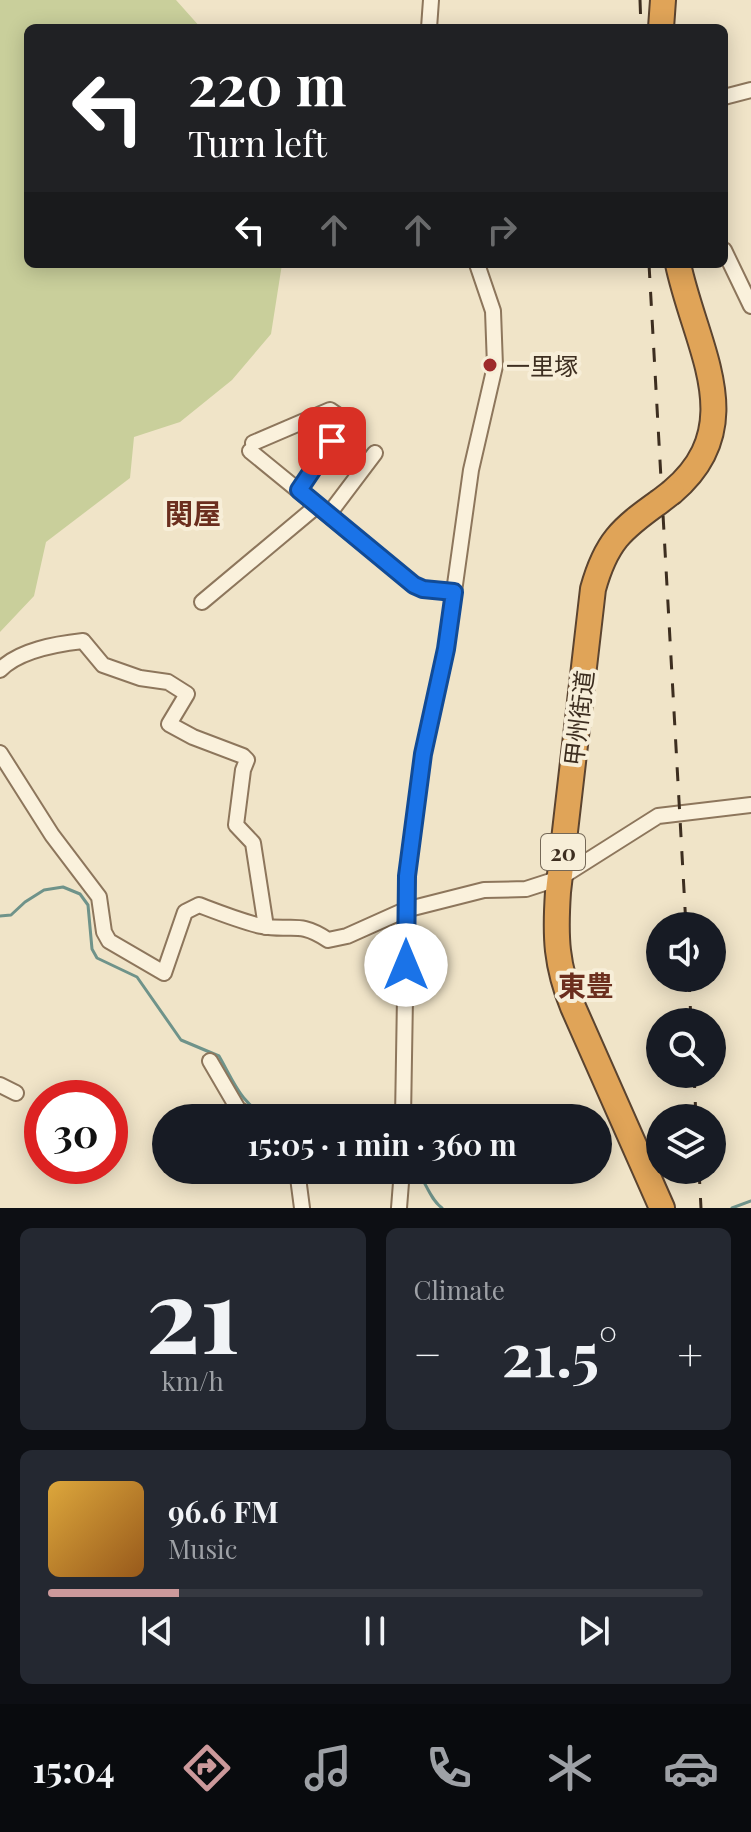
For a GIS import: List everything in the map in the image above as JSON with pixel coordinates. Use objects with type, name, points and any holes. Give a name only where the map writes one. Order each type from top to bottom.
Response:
[{"type":"highway","points":[[661,24],[663,0]]},
{"type":"highway","name":"甲州街道","points":[[662,1208],[562,979],[556,934],[593,589],[603,557],[617,534],[687,481],[706,461],[721,423],[718,388],[679,268]]},
{"type":"street","points":[[429,24],[431,0]]},
{"type":"street","points":[[728,96],[751,90]]},
{"type":"street","points":[[728,258],[751,306]]},
{"type":"street","points":[[403,1104],[407,876],[423,754],[446,649],[471,470],[495,366],[493,311],[478,268]]},
{"type":"street","points":[[299,490],[332,441],[349,423],[330,410],[252,447],[299,490],[414,585],[454,592]]},
{"type":"street","points":[[202,602],[324,509],[375,453]]},
{"type":"street","points":[[0,670],[10,660],[22,655],[83,641],[103,665],[140,678],[168,682],[187,694],[169,724],[247,760],[236,825],[253,843],[266,927]]},
{"type":"street","points":[[2,764],[99,897],[104,932],[109,941],[164,973],[185,912],[199,905],[266,927],[309,927],[328,940],[347,936],[405,910],[484,890],[526,889],[560,878],[658,816],[751,805]]},
{"type":"street","points":[[210,1061],[235,1104]]},
{"type":"street","points":[[0,1085],[16,1093]]},
{"type":"street","points":[[299,1184],[302,1208]]},
{"type":"street","points":[[399,1208],[401,1184]]},
{"type":"green space","points":[[0,0],[176,0],[197,24],[24,24],[24,268],[281,268],[271,334],[232,380],[180,422],[134,437],[130,478],[46,542],[34,596],[0,632]]},
{"type":"waterway","points":[[0,916],[11,915],[44,890],[63,887],[80,894],[88,905],[92,949],[97,958],[137,977],[181,1040],[219,1056],[234,1084],[250,1104]]},
{"type":"waterway","points":[[425,1184],[442,1208]]},
{"type":"waterway","points":[[732,1208],[751,1201]]},
{"type":"railway","points":[[640,0],[641,24]]},
{"type":"railway","points":[[649,268],[685,912]]},
{"type":"railway","points":[[690,992],[690,1008]]},
{"type":"railway","points":[[695,1088],[695,1104]]},
{"type":"railway","points":[[700,1184],[701,1208]]},
{"type":"place","name":"一里塚","points":[[490,365]]},
{"type":"district","name":"関屋","points":[[193,512]]},
{"type":"district","name":"東豊","points":[[586,984]]},
{"type":"route","points":[[332,441],[299,490],[414,585],[454,592],[446,649],[423,754],[407,876],[406,965]]}]
